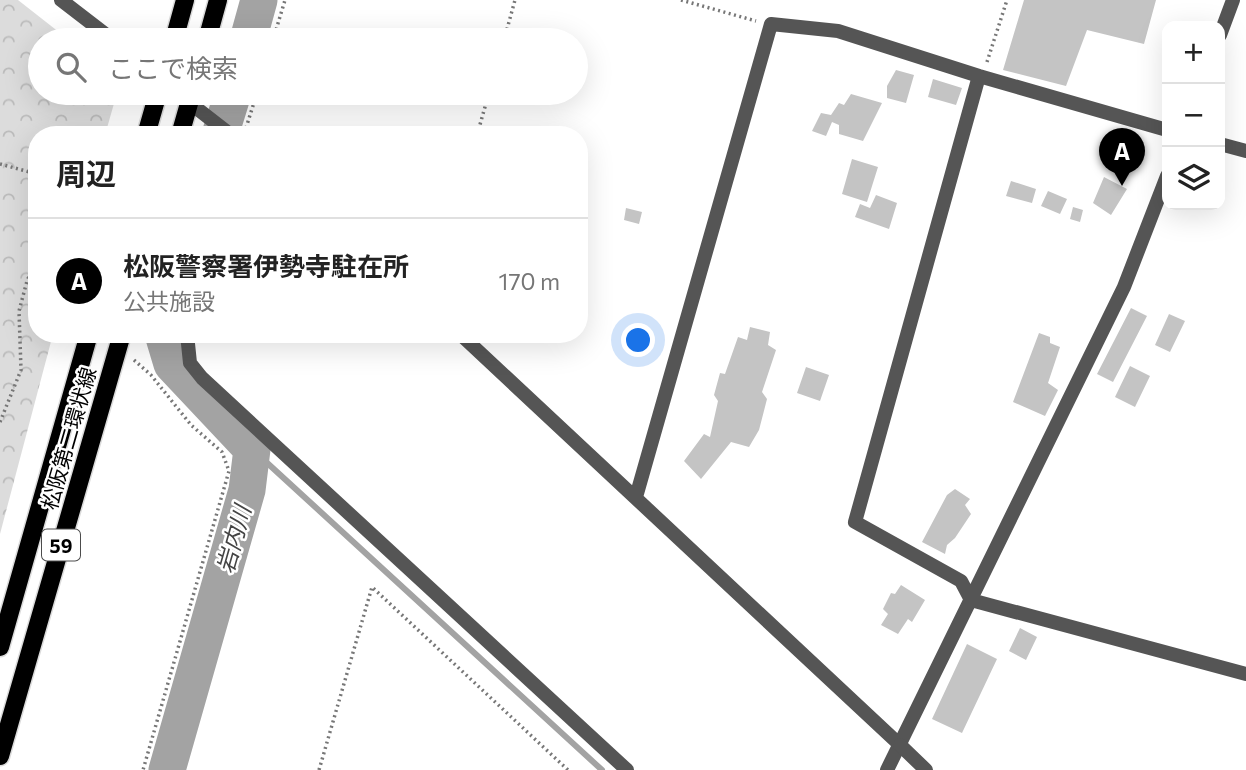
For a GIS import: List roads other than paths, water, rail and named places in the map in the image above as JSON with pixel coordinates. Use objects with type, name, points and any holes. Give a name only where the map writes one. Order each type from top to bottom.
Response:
[{"type":"main road","points":[[177,28],[185,0]]},
{"type":"main road","points":[[210,28],[218,0]]},
{"type":"main road","points":[[149,126],[155,105]]},
{"type":"main road","points":[[181,126],[185,105]]},
{"type":"main road","name":"松阪第二環状線","points":[[0,647],[86,343]]},
{"type":"main road","name":"松阪第二環状線","points":[[0,756],[120,343]]},
{"type":"street","points":[[61,0],[97,28]]},
{"type":"street","points":[[1225,22],[1233,0]]},
{"type":"street","points":[[636,498],[771,24],[838,31],[979,76],[1162,129]]},
{"type":"street","points":[[979,76],[855,522],[961,581],[971,600],[1246,674]]},
{"type":"street","points":[[195,105],[219,126]]},
{"type":"street","points":[[1225,145],[1246,151]]},
{"type":"street","points":[[887,770],[1124,287],[1162,189]]},
{"type":"street","points":[[188,343],[190,363],[202,378],[627,770]]},
{"type":"street","points":[[470,343],[926,770]]},
{"type":"waterway","name":"岩内川","points":[[251,28],[259,0]]},
{"type":"waterway","name":"岩内川","points":[[223,126],[229,105]]},
{"type":"waterway","name":"岩内川","points":[[166,343],[172,364],[252,449],[247,490],[167,770]]},
{"type":"waterway","points":[[252,449],[602,770]]},
{"type":"place","name":"松阪警察署伊勢寺駐在所","points":[[1122,186]]}]
